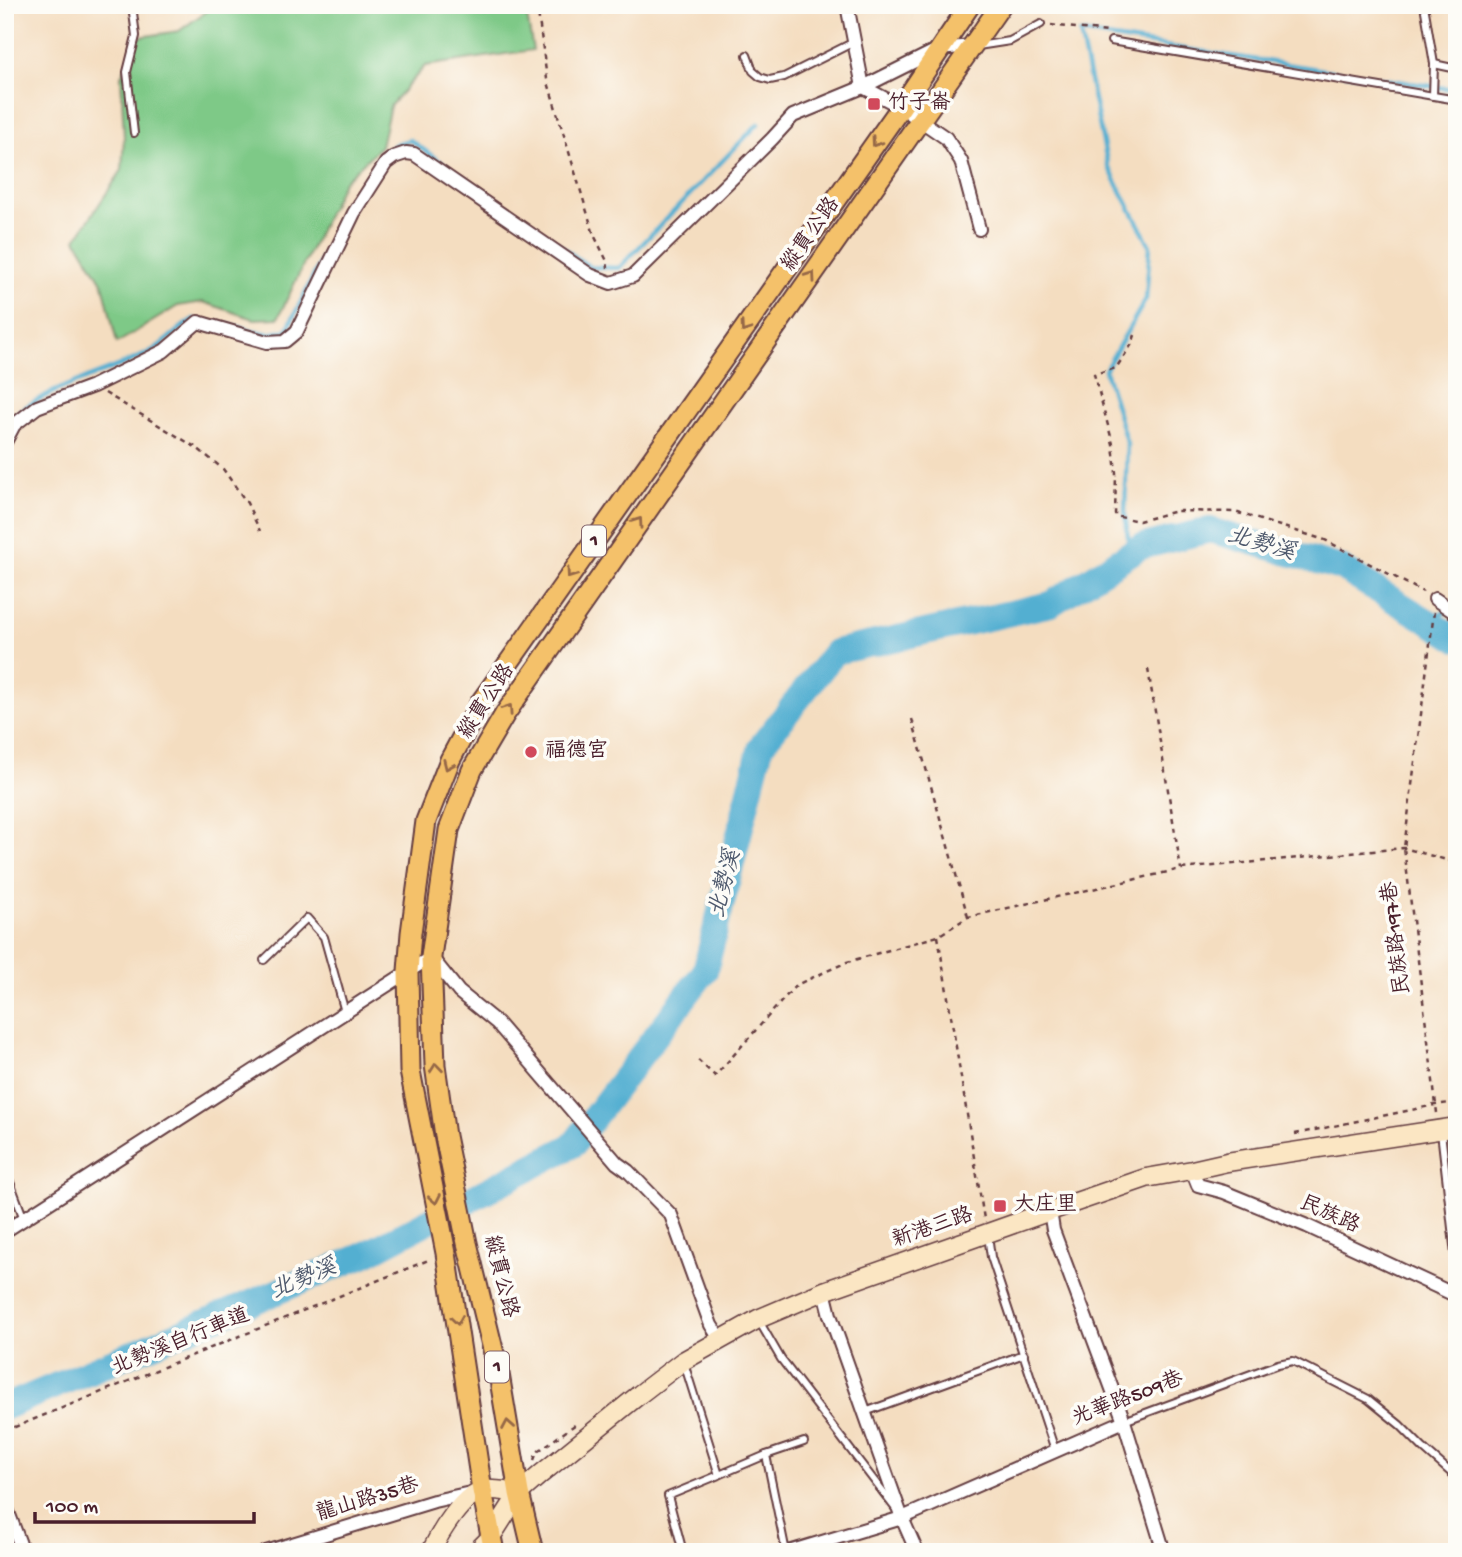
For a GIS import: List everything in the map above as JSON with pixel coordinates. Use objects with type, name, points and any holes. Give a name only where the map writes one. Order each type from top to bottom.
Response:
[{"type":"main road","name":"縱貫公路","points":[[446,1253],[410,1071],[408,971],[426,821],[450,760],[481,702],[970,5]]},
{"type":"main road","name":"縱貫公路","points":[[533,1552],[519,1493],[499,1374],[445,1136],[435,1065],[431,957],[449,831],[472,770],[505,714],[1001,5]]},
{"type":"main road","name":"1","points":[[446,1253],[492,1544]]},
{"type":"street","points":[[846,5],[863,87]]},
{"type":"street","points":[[5,442],[14,425],[37,407],[93,386],[164,351],[198,322],[267,342],[285,341],[297,331],[354,214],[386,163],[394,157],[406,153],[414,154],[590,275],[611,283],[633,276],[793,116],[863,87],[939,49],[972,46]]},
{"type":"street","points":[[863,87],[901,107],[946,138],[961,161],[979,229]]},
{"type":"street","points":[[5,1231],[431,957],[459,992],[496,1023],[617,1163],[671,1215],[710,1325],[720,1339]]},
{"type":"street","name":"新港三路","points":[[476,1552],[492,1544],[519,1493],[683,1361],[758,1319],[824,1292],[1146,1178],[1227,1162],[1449,1129]]},
{"type":"street","name":"民族路","points":[[1192,1170],[1198,1185],[1224,1192],[1307,1226],[1457,1296]]},
{"type":"street","points":[[1050,1210],[1053,1230],[1124,1421],[1164,1552]]},
{"type":"street","points":[[824,1292],[902,1518],[917,1552]]},
{"type":"street","name":"光華路509巷","points":[[787,1552],[902,1518],[1124,1421]]},
{"type":"street","points":[[431,1552],[449,1520],[482,1490],[519,1493]]},
{"type":"street","name":"龍山路35巷","points":[[266,1552],[434,1501],[482,1490]]},
{"type":"street","points":[[5,1504],[23,1552]]},
{"type":"lane","points":[[132,5],[136,36],[127,72],[134,133]]},
{"type":"lane","points":[[1424,5],[1434,64],[1433,95]]},
{"type":"lane","points":[[972,46],[1010,41],[1041,24]]},
{"type":"lane","points":[[1111,41],[1457,100]]},
{"type":"lane","points":[[747,55],[752,71],[770,80],[784,77],[854,42]]},
{"type":"lane","points":[[1434,64],[1457,69]]},
{"type":"lane","points":[[264,960],[307,918],[324,937],[345,1012]]},
{"type":"lane","points":[[1449,1129],[1457,1272]]},
{"type":"lane","points":[[5,1169],[24,1219]]},
{"type":"lane","points":[[988,1234],[991,1257],[1055,1450]]},
{"type":"lane","points":[[758,1319],[781,1359],[902,1518]]},
{"type":"lane","points":[[865,1412],[1024,1354]]},
{"type":"lane","points":[[683,1361],[719,1475]]},
{"type":"lane","name":"光華路509巷","points":[[1124,1421],[1278,1364],[1293,1361],[1368,1399],[1400,1424],[1457,1478]]},
{"type":"lane","points":[[683,1552],[668,1496],[804,1442]]},
{"type":"lane","points":[[766,1455],[787,1552]]},
{"type":"path","points":[[537,5],[547,79],[594,235],[607,261]]},
{"type":"path","points":[[1041,24],[1106,31]]},
{"type":"path","points":[[1135,335],[1116,368],[1094,374],[1114,444],[1115,516],[1139,521],[1176,511],[1235,512],[1325,540],[1448,608]]},
{"type":"path","points":[[93,386],[197,448],[223,469],[247,503],[260,531]]},
{"type":"path","name":"民族路197巷","points":[[1448,608],[1429,656],[1404,848],[1435,1105],[1449,1129]]},
{"type":"path","points":[[1148,669],[1181,869]]},
{"type":"path","points":[[912,719],[968,917]]},
{"type":"path","points":[[698,1060],[715,1076],[796,985],[846,962],[938,936],[968,917],[1181,869],[1404,848],[1457,863]]},
{"type":"path","points":[[938,936],[988,1234]]},
{"type":"path","name":"北勢溪自行車道","points":[[5,1431],[446,1253]]},
{"type":"green space","points":[[215,5],[525,5],[533,50],[425,66],[390,106],[381,146],[343,182],[278,318],[254,319],[203,302],[178,306],[117,343],[103,284],[76,239],[122,170],[124,137],[121,76],[140,37],[179,31]]},
{"type":"waterway","points":[[1140,547],[1128,537],[1125,512],[1127,444],[1105,370],[1146,299],[1150,246],[1108,166],[1080,33],[1457,90]]},
{"type":"waterway","points":[[229,325],[269,334],[287,330],[332,238],[379,158],[396,144],[410,140],[590,267],[619,268],[758,124]]},
{"type":"waterway","points":[[5,427],[15,415],[31,404],[71,384],[150,352],[194,319]]},
{"type":"waterway","name":"北勢溪","points":[[5,1407],[366,1254],[573,1145],[705,971],[761,746],[835,652],[1051,604],[1140,547],[1210,530],[1341,568],[1457,639]]},
{"type":"waterway","points":[[1422,618],[1449,611]]},
{"type":"place","name":"竹子崙","points":[[874,104]]},
{"type":"place","name":"福德宮","points":[[531,752]]},
{"type":"place","name":"大庄里","points":[[1000,1206]]}]
